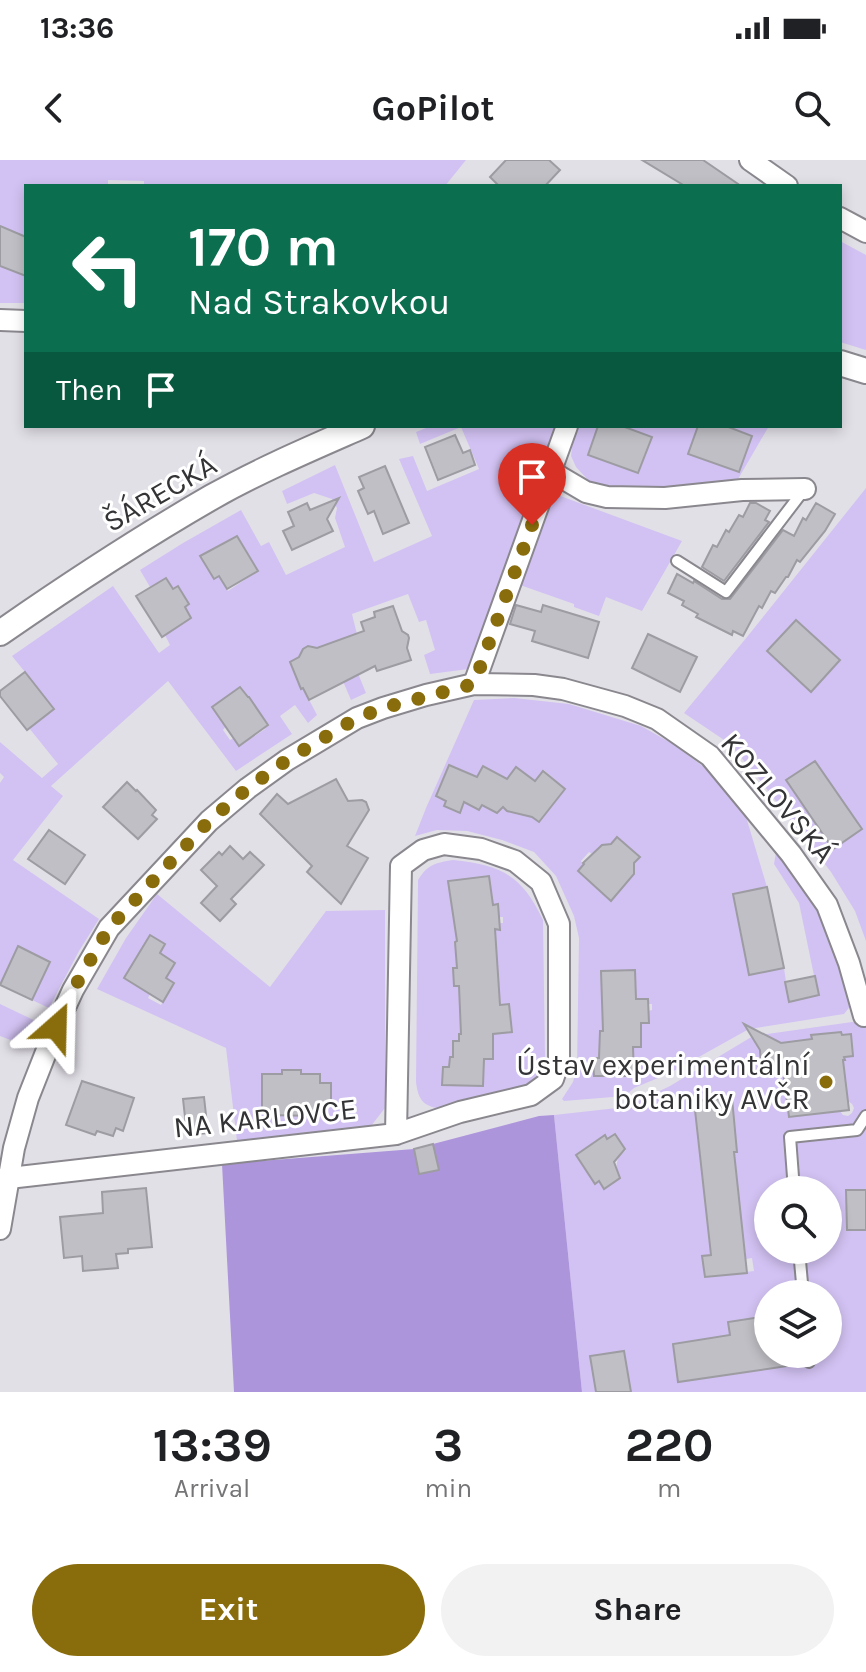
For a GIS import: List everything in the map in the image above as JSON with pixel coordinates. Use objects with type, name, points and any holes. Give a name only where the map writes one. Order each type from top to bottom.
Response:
[{"type":"street","points":[[750,160],[784,184]]},
{"type":"street","points":[[842,219],[866,232]]},
{"type":"street","points":[[0,320],[24,321]]},
{"type":"street","points":[[842,364],[866,371]]},
{"type":"street","name":"ŠÁRECKÁ","points":[[0,633],[120,552],[215,496],[358,428]]},
{"type":"street","points":[[474,684],[566,428]]},
{"type":"street","points":[[552,472],[586,492],[607,497],[665,498],[742,490],[805,489]]},
{"type":"street","name":"KOZLOVSKÁ","points":[[0,1229],[5,1178],[28,1098],[73,990],[109,928],[209,821],[287,760],[357,718],[474,684],[534,685],[612,702],[657,719],[710,756],[791,854],[827,905],[865,1017]]},
{"type":"street","name":"NA KARLOVCE","points":[[5,1178],[396,1134],[460,1112],[531,1095],[553,1079],[559,1061],[559,924],[541,882],[515,861],[481,849],[444,844],[423,850],[401,866],[396,1134]]},
{"type":"lane","points":[[677,561],[726,592],[805,489]]},
{"type":"lane","points":[[793,1176],[790,1137],[857,1130],[866,1116]]},
{"type":"shaded area","points":[[0,160],[466,160],[447,184],[144,184],[144,181],[108,180],[108,184],[24,184],[24,236],[0,226]]},
{"type":"shaded area","points":[[842,242],[866,255],[866,350],[842,343]]},
{"type":"shaded area","points":[[0,266],[24,275],[24,303],[0,303]]},
{"type":"shaded area","points":[[426,428],[459,428],[420,444],[416,432]]},
{"type":"shaded area","points":[[461,428],[556,428],[469,669],[430,674],[424,655],[435,650],[426,620],[419,622],[408,594],[352,614],[357,634],[344,639],[366,693],[351,700],[327,644],[290,662],[317,715],[308,723],[295,705],[280,716],[292,734],[236,771],[168,681],[51,786],[63,796],[13,860],[99,919],[49,1008],[32,1000],[49,962],[18,947],[0,984],[0,783],[4,777],[0,773],[0,742],[42,778],[58,764],[29,728],[54,708],[12,656],[113,586],[159,653],[170,645],[165,635],[191,618],[185,607],[189,604],[178,586],[173,589],[167,578],[150,587],[140,570],[241,510],[261,546],[269,542],[286,575],[345,547],[335,518],[337,508],[332,499],[314,493],[287,504],[282,491],[335,465],[374,562],[432,536],[399,459],[413,456],[427,491],[479,469]],"holes":[[[237,537],[258,571],[228,591],[219,576],[214,579],[201,556]],[[249,697],[267,724],[265,729],[240,746],[234,738],[230,740],[223,730]]]},
{"type":"shaded area","points":[[578,428],[768,428],[734,486],[645,492],[605,489],[589,481],[571,456],[573,438]]},
{"type":"shaded area","points":[[866,488],[866,941],[855,911],[831,872],[759,779],[730,744],[684,713]],"holes":[[[796,620],[840,660],[811,692],[767,651]]]},
{"type":"shaded area","points":[[555,494],[682,541],[642,611],[606,597],[599,616],[520,585]]},
{"type":"shaded area","points":[[514,698],[569,704],[641,726],[673,744],[708,770],[744,810],[767,887],[733,895],[749,975],[784,968],[789,1002],[818,995],[799,903],[774,864],[777,846],[815,902],[842,959],[852,1004],[844,1014],[749,1029],[670,1073],[634,1088],[625,1096],[564,1101],[562,1099],[573,1082],[577,1067],[579,938],[574,916],[556,876],[534,852],[502,840],[467,831],[437,830],[415,836],[474,700]],"holes":[[[450,765],[477,777],[483,766],[507,779],[516,767],[535,781],[544,770],[565,789],[539,822],[525,812],[506,810],[493,801],[482,805],[465,802],[460,813],[444,806],[446,801],[436,796]],[[602,845],[608,845],[639,857],[632,865],[634,874],[611,901],[581,861],[589,852],[592,854]],[[635,970],[636,999],[647,999],[648,1004],[652,1004],[652,1010],[648,1011],[648,1023],[641,1023],[641,1047],[633,1047],[634,1075],[594,1076],[593,1058],[599,1058],[601,1031],[606,1031],[601,972]]]},
{"type":"shaded area","points":[[453,860],[484,865],[508,875],[527,892],[543,920],[545,1058],[543,1072],[532,1084],[437,1108],[421,1100],[416,1082],[418,880],[429,867]],"holes":[[[488,876],[487,905],[498,904],[499,917],[503,917],[500,930],[495,929],[497,955],[493,961],[497,961],[500,1005],[509,1004],[511,1032],[493,1034],[493,1059],[483,1059],[443,1085],[450,1058],[453,1057],[453,1042],[459,1041],[459,1034],[477,1034],[460,1009],[459,992],[465,985],[456,959],[455,942],[461,941],[448,882]]]},
{"type":"shaded area","points":[[157,894],[270,987],[326,911],[385,910],[385,1108],[371,1126],[237,1141],[226,1048],[97,989],[126,938]],"holes":[[[150,935],[165,944],[160,953],[166,978],[174,983],[161,1005],[124,977]],[[282,1070],[320,1074],[321,1083],[331,1084],[331,1103],[321,1103],[321,1113],[291,1116],[262,1113],[262,1074],[282,1074]]]},
{"type":"shaded area","points":[[0,1004],[42,1024],[32,1048],[0,1036]]},
{"type":"shaded area","points":[[866,1020],[866,1190],[846,1191],[847,1230],[866,1230],[866,1392],[631,1392],[624,1351],[591,1356],[596,1392],[582,1392],[554,1115],[626,1107],[670,1086],[753,1036]],"holes":[[[841,1032],[842,1035],[851,1034],[853,1055],[843,1060],[848,1101],[854,1108],[852,1113],[848,1116],[840,1111],[789,1117],[786,1094],[808,1091],[817,1073],[811,1035]],[[731,1098],[746,1259],[752,1258],[754,1271],[705,1277],[702,1256],[711,1255],[694,1102]],[[615,1134],[626,1150],[617,1162],[620,1178],[605,1189],[599,1181],[595,1184],[576,1155],[604,1135],[607,1139]]]},
{"type":"shaded area","points":[[554,1115],[582,1392],[234,1392],[222,1164],[414,1149],[420,1174],[439,1170],[433,1144],[539,1116]]},
{"type":"building","points":[[506,160],[549,160],[560,170],[547,184],[497,184],[490,177]]},
{"type":"building","points":[[642,160],[703,160],[738,184],[682,184]]},
{"type":"building","points":[[0,226],[24,236],[24,275],[0,266]]},
{"type":"building","points":[[597,428],[627,428],[652,437],[638,473],[588,455]]},
{"type":"building","points":[[697,428],[731,428],[752,436],[739,472],[688,454]]},
{"type":"building","points":[[455,435],[463,453],[470,450],[475,465],[438,480],[425,447]]},
{"type":"building","points":[[385,466],[409,523],[383,534],[374,511],[368,514],[358,491],[364,488],[359,477]]},
{"type":"building","points":[[339,498],[327,519],[333,531],[292,550],[283,531],[294,526],[288,512],[307,503],[310,510]]},
{"type":"building","points":[[750,503],[770,511],[765,520],[769,522],[724,581],[702,567],[713,545],[717,547],[726,530],[729,532],[739,515],[743,517]]},
{"type":"building","points":[[816,503],[835,514],[800,562],[797,560],[775,593],[771,591],[762,608],[759,606],[743,636],[733,631],[732,635],[696,617],[698,614],[682,605],[684,601],[668,593],[677,574],[722,599],[730,599],[783,530],[794,536],[803,518],[806,520]]},
{"type":"building","points":[[237,536],[258,571],[227,589],[219,576],[214,579],[200,556]]},
{"type":"building","points":[[166,578],[173,589],[178,586],[189,604],[185,607],[191,618],[162,637],[136,596]]},
{"type":"building","points":[[516,605],[541,612],[543,605],[599,622],[588,658],[532,641],[535,631],[510,624]]},
{"type":"building","points":[[393,606],[402,631],[409,638],[407,648],[411,660],[377,671],[375,666],[309,700],[290,662],[308,646],[317,648],[364,631],[361,622],[375,617],[374,612]]},
{"type":"building","points":[[796,620],[840,660],[811,692],[767,651]]},
{"type":"building","points":[[648,634],[697,657],[680,692],[632,668]]},
{"type":"building","points":[[25,672],[54,709],[27,730],[0,696],[0,691]]},
{"type":"building","points":[[240,687],[268,725],[239,746],[212,707]]},
{"type":"building","points":[[815,761],[862,829],[833,849],[786,780]]},
{"type":"building","points":[[449,765],[477,777],[483,766],[507,779],[516,767],[535,781],[543,771],[565,789],[539,822],[503,807],[497,813],[482,805],[479,810],[464,802],[460,813],[444,806],[446,801],[436,796]]},
{"type":"building","points":[[336,779],[348,801],[362,800],[369,810],[347,846],[368,858],[341,904],[307,872],[312,866],[260,814],[277,794],[288,804]]},
{"type":"building","points":[[127,782],[156,810],[152,815],[157,819],[138,839],[103,807]]},
{"type":"building","points":[[49,830],[85,855],[65,884],[28,859]]},
{"type":"building","points":[[617,837],[640,857],[634,863],[634,874],[611,901],[578,871],[602,845],[611,844]]},
{"type":"building","points":[[230,846],[243,859],[250,852],[264,865],[231,899],[236,904],[220,921],[201,903],[217,886],[201,870]]},
{"type":"building","points":[[489,876],[493,905],[498,904],[500,930],[495,929],[500,1005],[509,1004],[512,1032],[493,1034],[493,1059],[484,1059],[483,1086],[442,1085],[443,1067],[449,1067],[450,1057],[453,1057],[453,1041],[459,1041],[461,1034],[459,986],[454,986],[453,968],[457,968],[457,941],[448,881]]},
{"type":"building","points":[[767,887],[784,968],[749,975],[733,894]]},
{"type":"building","points":[[150,935],[165,944],[160,953],[175,963],[166,978],[174,983],[163,1002],[124,978]]},
{"type":"building","points":[[18,946],[50,962],[32,1000],[0,985]]},
{"type":"building","points":[[635,970],[636,999],[648,999],[649,1023],[641,1023],[641,1047],[633,1047],[634,1076],[594,1076],[593,1058],[599,1058],[600,1031],[603,1031],[601,971]]},
{"type":"building","points":[[815,976],[819,995],[789,1002],[785,982]]},
{"type":"building","name":"Ústav experimentální botaniky AVČR","points":[[744,1024],[781,1043],[812,1039],[811,1035],[851,1034],[853,1056],[844,1057],[843,1060],[849,1110],[789,1117],[782,1064],[761,1066],[760,1050]]},
{"type":"building","points":[[282,1070],[320,1074],[320,1083],[331,1083],[331,1103],[321,1103],[321,1113],[315,1113],[315,1116],[262,1113],[262,1074],[282,1074]]},
{"type":"building","points":[[82,1081],[134,1098],[123,1131],[116,1128],[113,1136],[97,1131],[95,1135],[66,1125]]},
{"type":"building","points":[[204,1097],[208,1133],[187,1135],[183,1099]]},
{"type":"building","points":[[732,1098],[737,1152],[734,1152],[747,1273],[705,1277],[702,1256],[711,1255],[694,1101]]},
{"type":"building","points":[[615,1134],[625,1149],[614,1162],[620,1178],[604,1189],[599,1181],[595,1184],[576,1155],[605,1135],[607,1139]]},
{"type":"building","points":[[433,1144],[439,1170],[419,1174],[414,1149]]},
{"type":"building","points":[[146,1188],[152,1247],[128,1249],[128,1253],[116,1254],[118,1268],[83,1271],[82,1256],[64,1258],[60,1217],[103,1213],[102,1192]]},
{"type":"building","points":[[846,1190],[866,1190],[866,1230],[847,1230]]},
{"type":"building","points":[[754,1318],[754,1368],[774,1368],[678,1382],[673,1344],[730,1335],[728,1322]]},
{"type":"building","points":[[624,1351],[631,1392],[596,1392],[590,1356]]},
{"type":"place","name":"Ústav experimentální botaniky AVČR","points":[[826,1082]]},
{"type":"route","points":[[56,1027],[73,990],[109,928],[209,821],[248,788],[287,760],[357,718],[426,695],[474,684],[532,525]]}]
